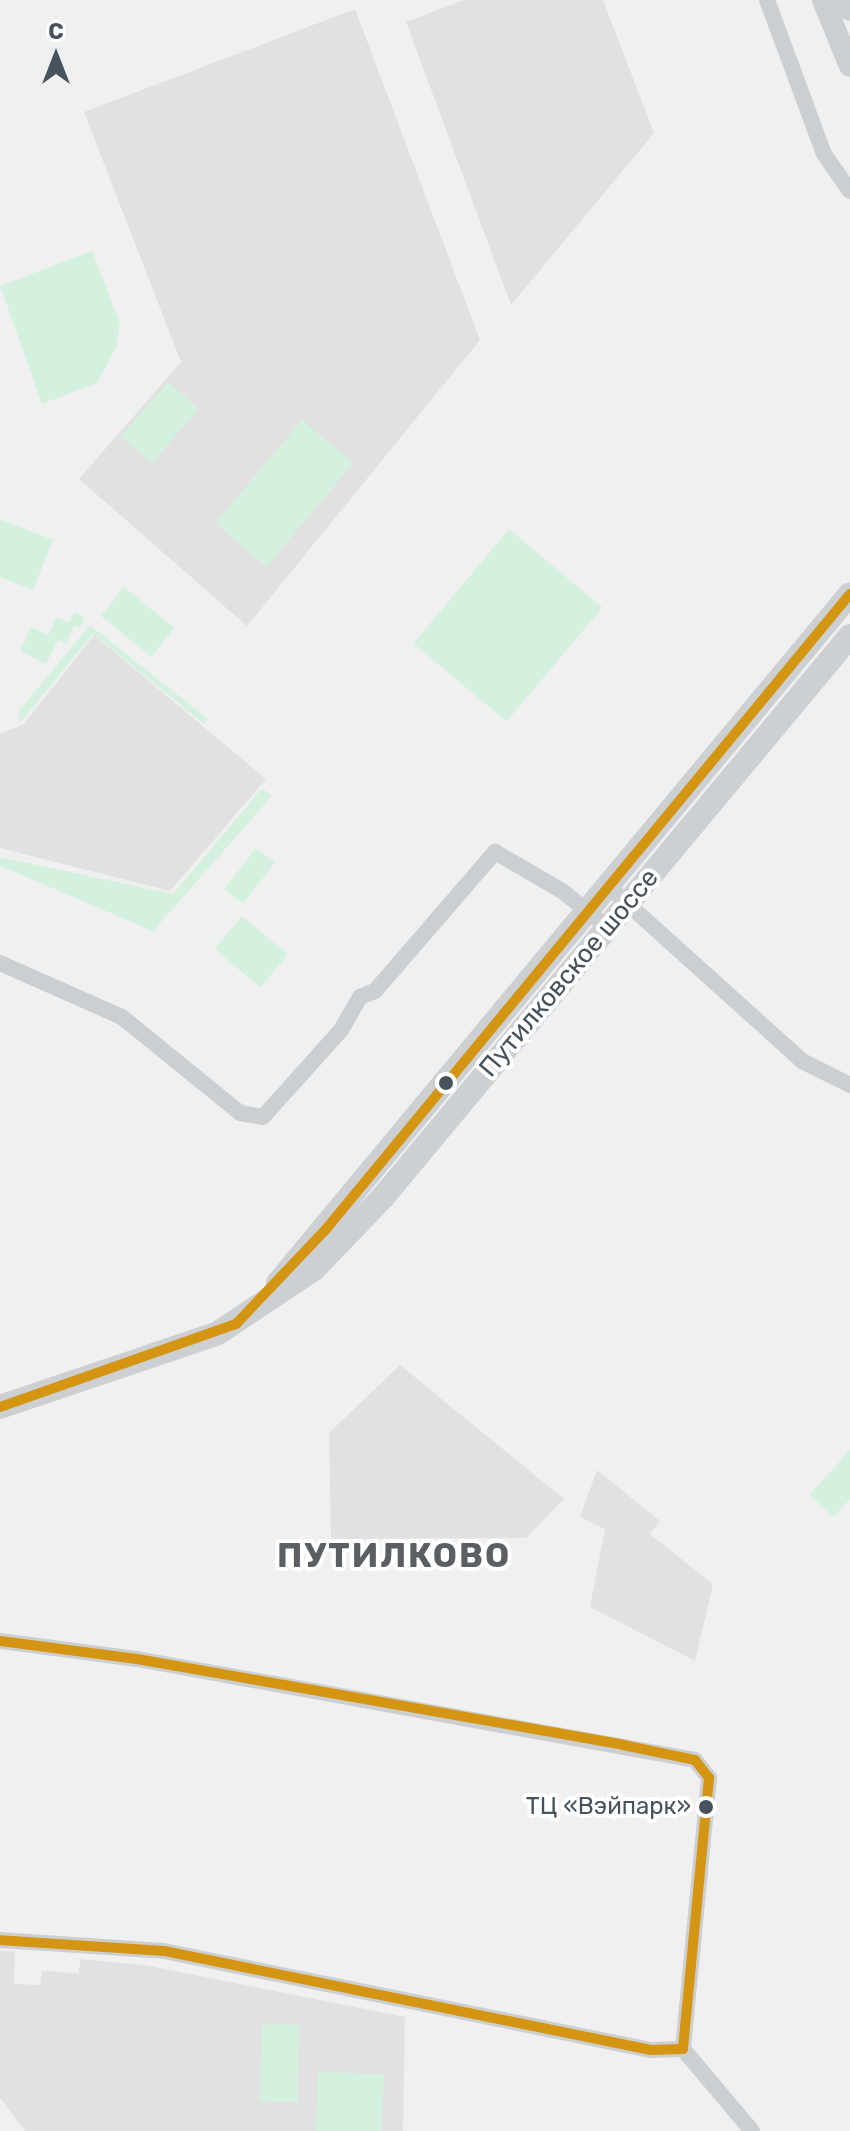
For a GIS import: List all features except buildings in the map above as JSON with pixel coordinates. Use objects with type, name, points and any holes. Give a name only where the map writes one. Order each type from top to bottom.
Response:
[{"type":"main road","name":"Путилковское шоссе","points":[[0,1407],[236,1324],[287,1291],[342,1242],[598,920],[609,887],[850,594]]},
{"type":"main road","name":"Путилковское шоссе","points":[[598,920],[628,904],[850,636]]},
{"type":"street","points":[[767,0],[824,154],[850,191]]},
{"type":"street","points":[[823,0],[850,66]]},
{"type":"street","points":[[845,0],[850,10]]},
{"type":"street","points":[[0,963],[122,1017],[240,1113],[263,1117],[341,1030],[360,997],[375,991],[495,852],[598,920]]},
{"type":"street","points":[[609,887],[802,1061],[850,1085]]},
{"type":"street","points":[[0,1641],[137,1659],[695,1760],[709,1778],[683,2049],[752,2131]]},
{"type":"street","points":[[0,1940],[164,1951],[651,2050],[683,2049]]},
{"type":"shaded area","points":[[464,0],[603,0],[654,133],[511,305],[406,22]]},
{"type":"shaded area","points":[[355,9],[480,340],[247,626],[79,479],[181,362],[84,112]]},
{"type":"shaded area","points":[[94,635],[266,779],[170,891],[0,848],[0,734],[24,724]]},
{"type":"shaded area","points":[[400,1365],[564,1499],[526,1538],[331,1539],[329,1433]]},
{"type":"shaded area","points":[[597,1470],[660,1521],[650,1534],[713,1584],[695,1661],[590,1607],[605,1529],[580,1517]]},
{"type":"shaded area","points":[[0,1951],[15,1951],[14,1984],[40,1985],[42,1971],[78,1973],[81,1959],[144,1965],[405,2017],[403,2131],[25,2131],[0,2098]]},
{"type":"green space","points":[[92,251],[120,323],[116,348],[97,383],[42,404],[0,286]]},
{"type":"green space","points":[[168,382],[199,409],[152,463],[121,436]]},
{"type":"green space","points":[[302,420],[353,463],[267,566],[215,523]]},
{"type":"green space","points":[[0,519],[53,540],[33,590],[0,577]]},
{"type":"green space","points":[[509,529],[602,607],[507,722],[413,643]]},
{"type":"green space","points":[[124,587],[175,628],[151,657],[101,616]]},
{"type":"green space","points":[[74,612],[85,618],[80,628],[74,626],[66,643],[58,640],[46,664],[20,651],[31,627],[48,635],[57,617],[69,623]]},
{"type":"green space","points":[[90,625],[208,719],[204,724],[93,634],[20,723],[18,712]]},
{"type":"green space","points":[[262,788],[272,796],[153,931],[0,866],[0,857],[173,894]]},
{"type":"green space","points":[[256,848],[275,863],[243,904],[224,889]]},
{"type":"green space","points":[[242,916],[288,955],[260,988],[214,949]]},
{"type":"green space","points":[[850,1450],[850,1499],[834,1517],[809,1495]]},
{"type":"green space","points":[[262,2024],[300,2025],[297,2102],[259,2101]]},
{"type":"green space","points":[[318,2072],[384,2074],[382,2131],[316,2131]]},
{"type":"transit line","points":[[0,1407],[236,1324],[327,1228],[850,594]]},
{"type":"transit line","points":[[0,1641],[137,1659],[623,1745],[695,1760],[709,1778],[683,2049],[651,2050],[164,1951],[0,1940]]},
{"type":"place","name":"ТЦ «Вэйпарк»","points":[[706,1807]]},
{"type":"district","name":"ПУТИЛКОВО","points":[[394,1556]]}]
